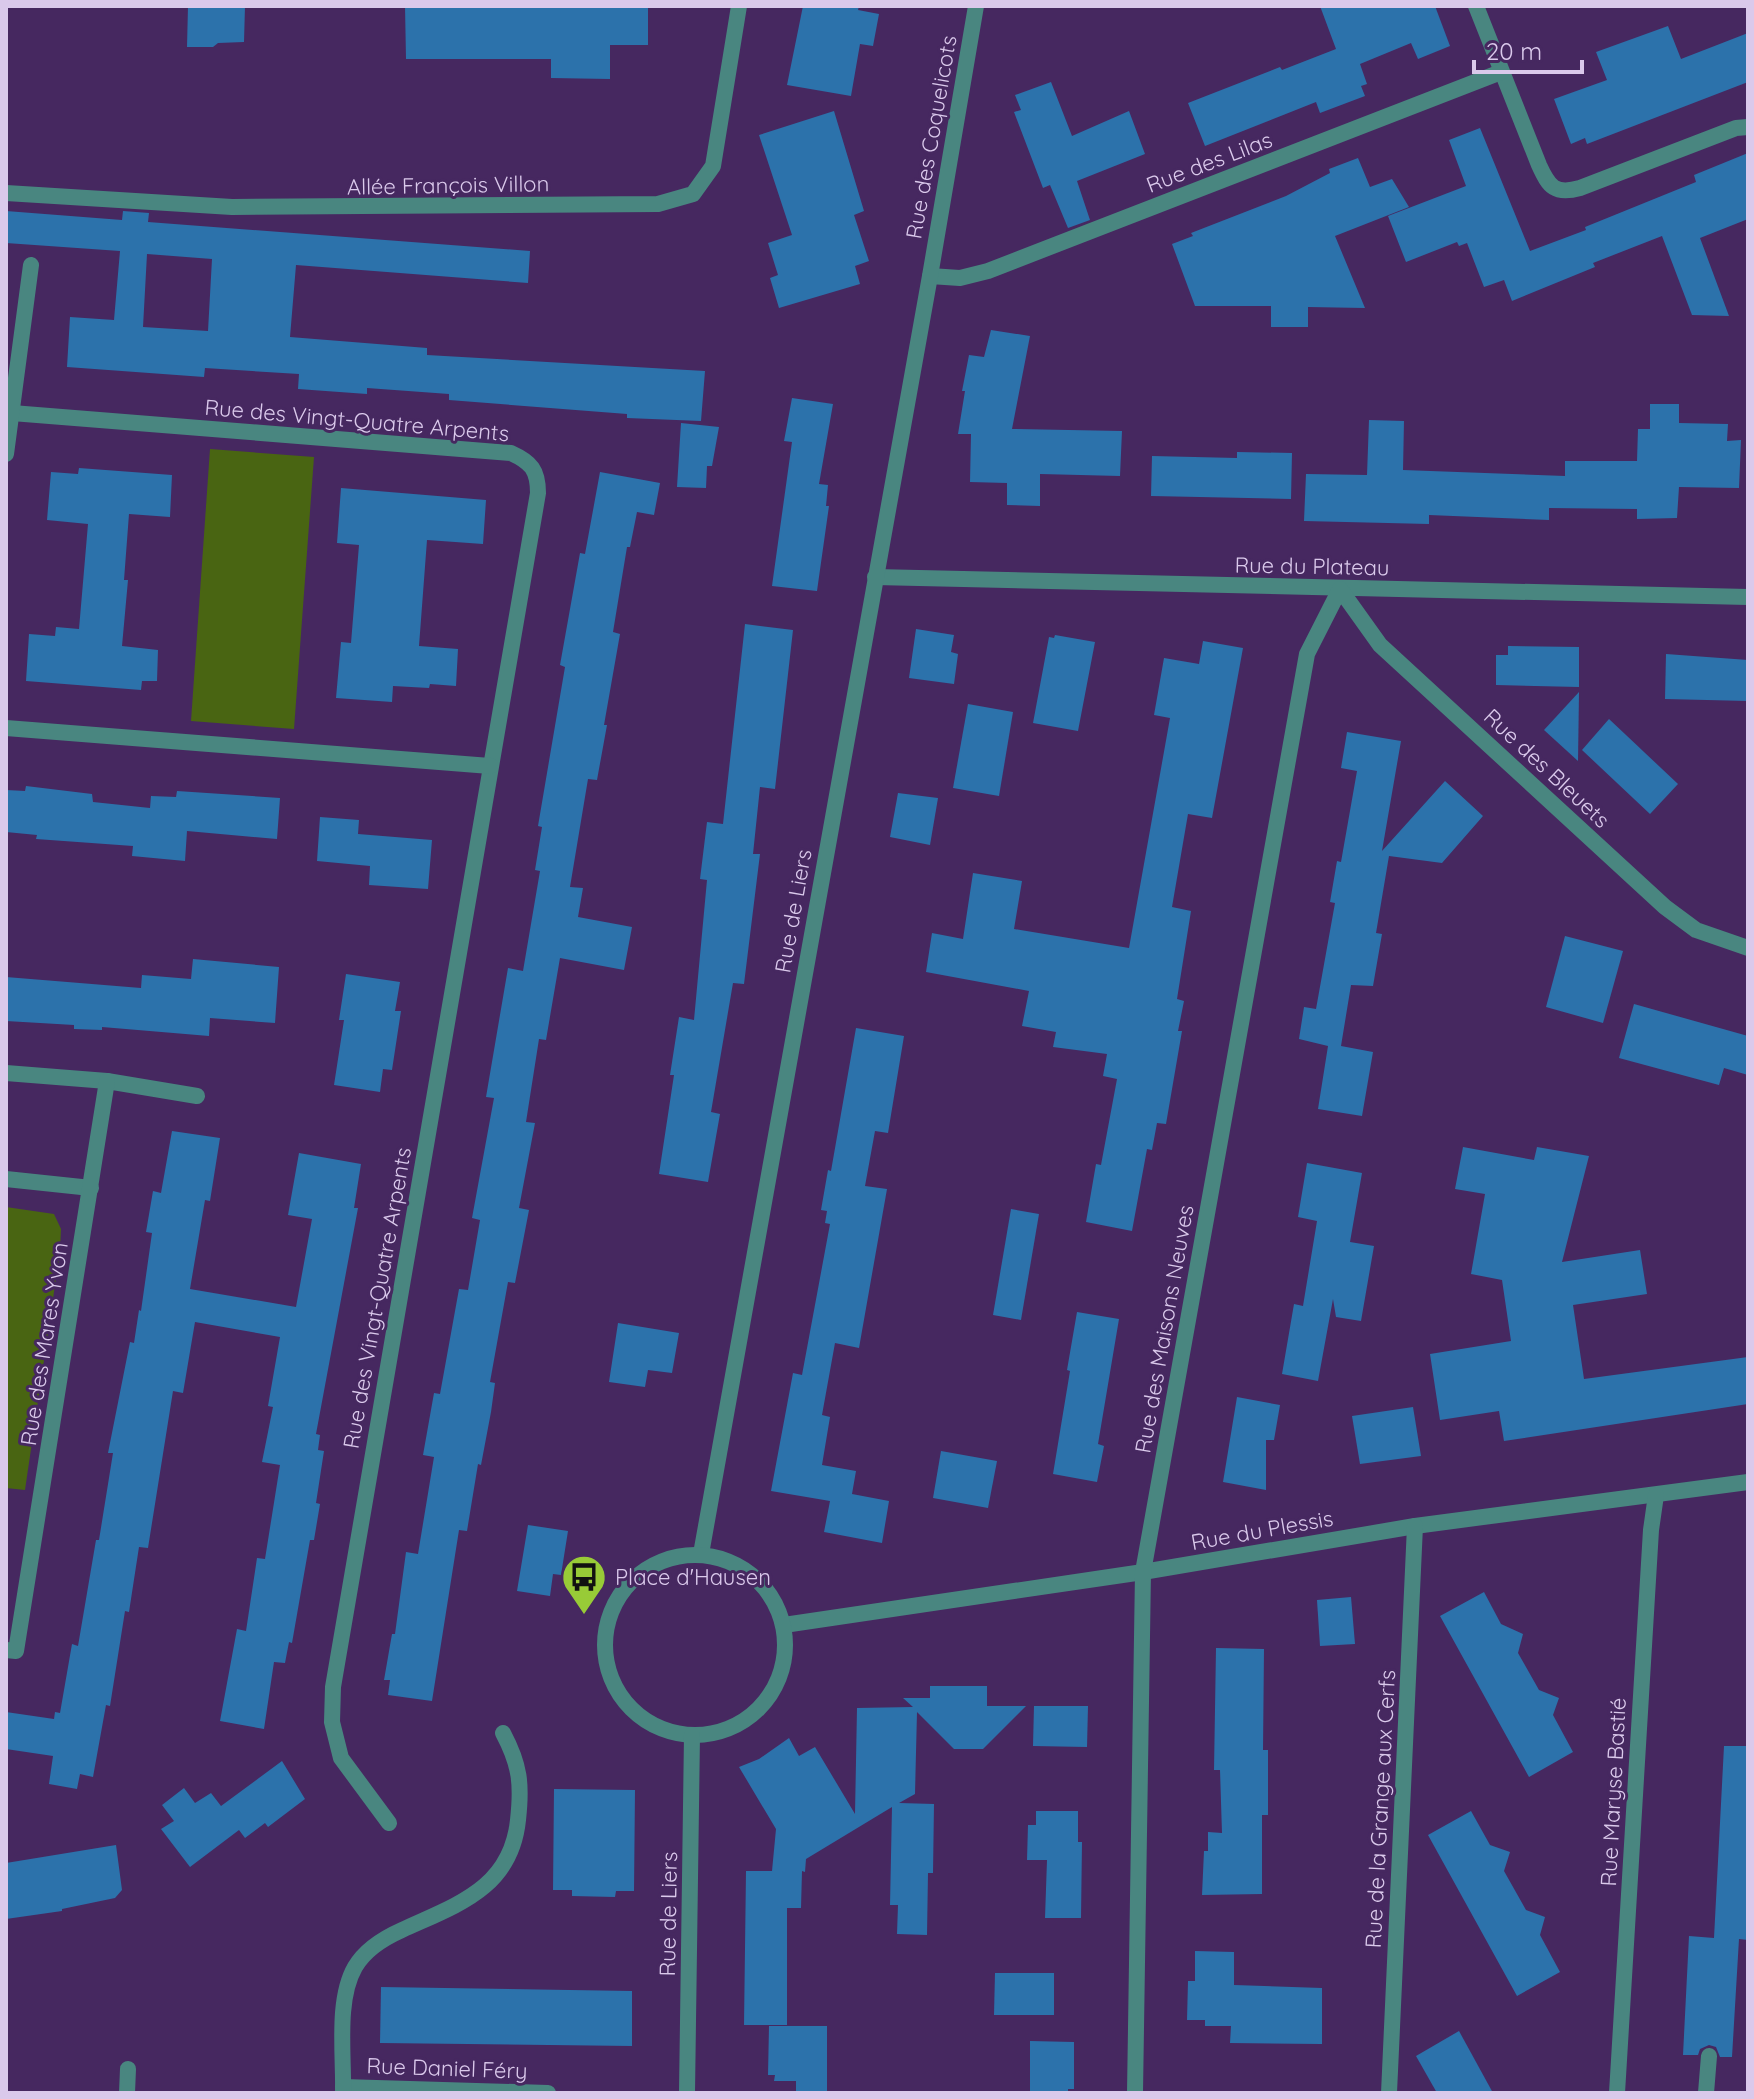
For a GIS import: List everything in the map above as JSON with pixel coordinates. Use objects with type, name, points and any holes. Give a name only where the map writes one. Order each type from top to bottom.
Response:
[{"type":"street","name":"Allée François Villon","points":[[6,193],[232,207],[658,204],[693,194],[713,166],[739,6]]},
{"type":"street","name":"Rue des Coquelicots","points":[[930,276],[976,6]]},
{"type":"street","points":[[1476,6],[1542,173],[1555,189],[1567,192],[1580,188],[1736,128],[1748,127]]},
{"type":"street","name":"Rue des Lilas","points":[[930,276],[960,278],[988,271],[1501,72]]},
{"type":"street","points":[[6,454],[31,265]]},
{"type":"street","name":"Rue de Liers","points":[[701,1554],[930,276]]},
{"type":"street","name":"Rue des Vingt-Quatre Arpents","points":[[12,413],[511,453],[529,461],[538,476],[538,493],[333,1687],[332,1722],[341,1758],[389,1823]]},
{"type":"street","name":"Rue du Plateau","points":[[875,577],[1748,597]]},
{"type":"street","name":"Rue des Bleuets","points":[[1340,589],[1380,645],[1665,907],[1696,930],[1748,948]]},
{"type":"street","name":"Rue des Maisons Neuves","points":[[1135,2093],[1143,1572],[1307,654],[1340,589]]},
{"type":"street","points":[[6,728],[490,766]]},
{"type":"street","points":[[6,1073],[107,1081],[197,1096]]},
{"type":"street","name":"Rue des Mares Yvon","points":[[6,1650],[16,1651],[107,1081]]},
{"type":"street","points":[[6,1179],[91,1188]]},
{"type":"street","name":"Rue du Plessis","points":[[784,1625],[1143,1572],[1415,1526],[1748,1482]]},
{"type":"street","name":"Rue Maryse Bastié","points":[[1617,2093],[1651,1530],[1656,1495]]},
{"type":"street","name":"Rue de la Grange aux Cerfs","points":[[1389,2093],[1415,1526]]},
{"type":"street","points":[[701,1554],[724,1559],[745,1569],[763,1584],[776,1603],[784,1625],[785,1658],[775,1689],[754,1714],[725,1730],[692,1735],[668,1731],[646,1720],[627,1705],[614,1684],[606,1658],[606,1631],[614,1606],[629,1584],[650,1566],[675,1556],[701,1554]]},
{"type":"street","points":[[343,2090],[344,1992],[356,1965],[382,1939],[482,1890],[497,1875],[512,1851],[521,1787],[516,1757],[503,1733]]},
{"type":"street","name":"Rue de Liers","points":[[687,2093],[692,1735]]},
{"type":"street","points":[[1706,2093],[1709,2056]]},
{"type":"street","points":[[127,2093],[128,2069]]},
{"type":"street","name":"Rue Daniel Féry","points":[[343,2090],[548,2093]]},
{"type":"green space","points":[[210,449],[314,457],[294,729],[191,721]]},
{"type":"green space","points":[[6,1207],[54,1214],[61,1229],[25,1490],[6,1488]]},
{"type":"building","points":[[188,6],[245,6],[244,42],[187,47]]},
{"type":"building","points":[[405,6],[648,6],[648,45],[610,45],[610,79],[551,78],[551,59],[406,59]]},
{"type":"building","points":[[803,6],[859,6],[858,10],[879,14],[873,46],[860,44],[851,96],[787,85]]},
{"type":"building","points":[[1320,6],[1435,6],[1450,46],[1418,59],[1411,43],[1360,64],[1367,84],[1361,86],[1365,96],[1320,113],[1316,102],[1205,146],[1188,103],[1336,49]]},
{"type":"building","points":[[1668,26],[1681,59],[1748,33],[1748,82],[1587,144],[1585,138],[1571,144],[1554,99],[1607,80],[1596,52]]},
{"type":"building","points":[[1051,82],[1072,136],[1129,111],[1145,154],[1077,181],[1090,220],[1068,228],[1050,185],[1043,188],[1014,112],[1021,110],[1015,95]]},
{"type":"building","points":[[834,111],[864,211],[854,215],[869,261],[855,266],[860,284],[779,308],[770,278],[778,275],[768,243],[792,235],[759,135]]},
{"type":"building","points":[[1480,128],[1530,251],[1696,182],[1694,175],[1748,153],[1748,219],[1700,238],[1729,316],[1692,315],[1662,236],[1593,263],[1595,267],[1512,301],[1504,280],[1484,287],[1467,243],[1459,246],[1457,242],[1406,262],[1388,216],[1466,186],[1449,140]]},
{"type":"building","points":[[1358,158],[1370,187],[1392,179],[1409,207],[1335,236],[1365,308],[1308,307],[1308,327],[1271,327],[1271,306],[1195,306],[1172,244],[1193,236],[1191,233],[1286,196],[1330,173],[1329,169]]},
{"type":"building","points":[[6,211],[122,220],[123,211],[149,213],[148,222],[530,251],[528,283],[296,265],[290,337],[427,348],[427,355],[705,371],[701,421],[627,418],[627,414],[449,400],[449,394],[367,388],[367,394],[298,389],[299,374],[205,368],[204,377],[67,367],[70,317],[114,320],[120,251],[6,243]],"holes":[[[147,254],[212,259],[208,331],[143,327]]]},
{"type":"building","points":[[991,330],[1030,336],[1012,429],[1122,431],[1120,476],[1040,474],[1040,506],[1007,505],[1007,483],[970,482],[971,434],[958,434],[965,391],[962,391],[969,355],[984,357]]},
{"type":"building","points":[[792,398],[833,404],[819,484],[828,485],[826,506],[829,506],[817,591],[772,586],[792,442],[784,441]]},
{"type":"building","points":[[1650,404],[1679,404],[1679,423],[1728,424],[1727,441],[1741,440],[1739,488],[1679,487],[1677,518],[1637,519],[1637,509],[1549,508],[1549,520],[1429,515],[1429,524],[1304,521],[1306,474],[1367,475],[1369,420],[1404,421],[1403,470],[1565,476],[1565,461],[1637,461],[1638,429],[1650,429]]},
{"type":"building","points":[[681,423],[719,427],[712,466],[707,466],[706,488],[677,487]]},
{"type":"building","points":[[1237,452],[1292,453],[1291,499],[1151,496],[1152,456],[1237,458]]},
{"type":"building","points":[[79,468],[172,475],[170,517],[129,514],[124,580],[128,580],[122,646],[158,650],[157,681],[142,681],[141,690],[26,681],[29,634],[55,636],[56,627],[79,629],[88,524],[47,520],[51,472],[78,474]]},
{"type":"building","points":[[600,472],[660,483],[654,515],[637,512],[630,547],[627,547],[613,632],[620,634],[604,725],[607,725],[597,780],[588,779],[570,887],[583,888],[578,917],[632,927],[624,970],[560,958],[546,1040],[539,1039],[526,1122],[535,1123],[519,1208],[529,1210],[515,1283],[508,1282],[490,1382],[495,1383],[491,1412],[481,1465],[478,1464],[467,1531],[459,1530],[432,1701],[388,1695],[390,1680],[384,1680],[392,1634],[395,1634],[406,1552],[418,1554],[434,1457],[423,1455],[434,1393],[440,1394],[459,1289],[468,1290],[480,1220],[472,1218],[494,1098],[486,1097],[508,968],[523,971],[540,871],[535,870],[542,827],[538,826],[565,667],[560,665],[580,553],[585,554]]},
{"type":"building","points":[[341,488],[486,500],[483,544],[427,540],[419,646],[458,649],[456,686],[393,686],[392,702],[336,698],[341,642],[351,643],[359,545],[337,543]]},
{"type":"building","points":[[745,624],[793,630],[775,789],[760,787],[753,854],[760,854],[744,984],[733,983],[711,1112],[720,1114],[708,1182],[659,1174],[679,1017],[694,1020],[707,880],[700,879],[707,822],[723,824]]},
{"type":"building","points":[[916,629],[954,635],[951,652],[958,654],[954,684],[909,678]]},
{"type":"building","points":[[1055,635],[1095,642],[1078,731],[1033,723],[1049,637],[1054,638]]},
{"type":"building","points":[[1203,641],[1243,648],[1212,818],[1188,814],[1172,907],[1191,911],[1177,999],[1184,1001],[1178,1031],[1182,1031],[1166,1124],[1157,1123],[1152,1150],[1147,1149],[1132,1231],[1086,1222],[1096,1164],[1101,1165],[1117,1079],[1103,1076],[1107,1054],[1053,1047],[1056,1032],[1022,1026],[1029,991],[926,972],[932,933],[963,939],[973,873],[1022,881],[1014,929],[1129,948],[1170,718],[1154,715],[1164,658],[1199,664]]},
{"type":"building","points":[[1508,646],[1579,647],[1579,687],[1496,685],[1496,655],[1508,655]]},
{"type":"building","points":[[1666,654],[1748,660],[1748,701],[1665,699]]},
{"type":"building","points":[[1579,692],[1578,761],[1544,730]]},
{"type":"building","points":[[968,704],[1013,712],[999,796],[953,788]]},
{"type":"building","points":[[1609,719],[1678,784],[1650,814],[1582,750]]},
{"type":"building","points":[[1347,732],[1401,741],[1382,851],[1445,781],[1483,816],[1442,863],[1389,856],[1376,933],[1382,934],[1373,986],[1351,985],[1341,1046],[1373,1052],[1362,1116],[1318,1109],[1328,1046],[1299,1039],[1304,1007],[1316,1009],[1335,903],[1330,902],[1337,861],[1341,862],[1357,771],[1341,768]]},
{"type":"building","points":[[26,786],[92,794],[93,802],[150,808],[151,796],[176,797],[177,791],[280,798],[277,839],[187,831],[185,861],[132,856],[133,846],[36,839],[37,835],[6,832],[6,790],[25,791]]},
{"type":"building","points":[[898,793],[938,798],[930,845],[890,837]]},
{"type":"building","points":[[320,817],[359,820],[358,834],[432,840],[428,889],[369,885],[370,866],[317,861]]},
{"type":"building","points":[[1565,936],[1623,951],[1603,1023],[1546,1007]]},
{"type":"building","points":[[193,959],[279,967],[275,1023],[210,1018],[209,1036],[102,1027],[102,1030],[74,1029],[74,1025],[6,1021],[6,977],[141,988],[142,975],[191,979]]},
{"type":"building","points":[[346,974],[400,982],[395,1011],[401,1011],[392,1070],[383,1069],[380,1092],[334,1085],[344,1020],[339,1020]]},
{"type":"building","points":[[1634,1004],[1748,1036],[1748,1075],[1724,1068],[1719,1085],[1619,1058]]},
{"type":"building","points":[[856,1028],[904,1036],[888,1133],[875,1131],[865,1186],[887,1189],[859,1348],[835,1343],[822,1415],[830,1417],[822,1465],[856,1471],[852,1494],[889,1501],[882,1543],[824,1532],[830,1501],[771,1491],[793,1373],[802,1375],[830,1224],[825,1223],[827,1211],[821,1210],[828,1170],[831,1171]]},
{"type":"building","points":[[172,1131],[220,1138],[210,1201],[205,1200],[190,1289],[296,1307],[312,1219],[288,1215],[299,1153],[361,1164],[354,1208],[358,1208],[316,1434],[320,1435],[318,1450],[324,1451],[316,1503],[320,1504],[314,1540],[310,1540],[292,1643],[289,1642],[285,1663],[274,1662],[264,1729],[220,1721],[237,1629],[246,1631],[257,1558],[265,1559],[280,1465],[262,1462],[273,1407],[268,1406],[280,1337],[195,1322],[183,1393],[173,1391],[148,1548],[139,1547],[129,1612],[125,1611],[110,1706],[106,1705],[93,1777],[80,1774],[77,1789],[49,1784],[53,1756],[6,1749],[6,1712],[54,1719],[55,1712],[60,1713],[72,1644],[78,1646],[96,1540],[99,1540],[113,1453],[108,1453],[130,1342],[134,1343],[141,1311],[152,1233],[146,1232],[153,1191],[161,1193]]},
{"type":"building","points":[[1463,1147],[1534,1160],[1537,1147],[1589,1156],[1562,1262],[1640,1250],[1647,1294],[1573,1305],[1584,1379],[1748,1357],[1748,1404],[1504,1441],[1499,1411],[1440,1420],[1430,1354],[1511,1341],[1502,1280],[1471,1274],[1485,1194],[1455,1189]]},
{"type":"building","points":[[1307,1163],[1362,1173],[1350,1242],[1374,1246],[1361,1321],[1336,1317],[1333,1299],[1318,1381],[1282,1374],[1294,1304],[1303,1306],[1317,1221],[1298,1217]]},
{"type":"building","points":[[1011,1209],[1039,1214],[1021,1320],[993,1315]]},
{"type":"building","points":[[1077,1312],[1119,1319],[1098,1444],[1104,1446],[1097,1482],[1053,1474]]},
{"type":"building","points":[[618,1323],[679,1333],[672,1373],[648,1370],[645,1387],[609,1382]]},
{"type":"building","points":[[1237,1397],[1280,1405],[1274,1440],[1266,1440],[1266,1490],[1223,1482]]},
{"type":"building","points":[[1413,1407],[1421,1456],[1360,1464],[1352,1416]]},
{"type":"building","points":[[941,1451],[997,1461],[988,1508],[933,1498]]},
{"type":"building","points":[[528,1525],[568,1531],[561,1575],[553,1574],[550,1596],[517,1591]]},
{"type":"building","points":[[1484,1592],[1501,1624],[1523,1634],[1518,1653],[1539,1690],[1559,1698],[1553,1715],[1573,1752],[1529,1777],[1440,1616]]},
{"type":"building","points":[[1351,1597],[1355,1644],[1320,1646],[1317,1600]]},
{"type":"building","points":[[1216,1648],[1264,1649],[1263,1750],[1268,1750],[1268,1815],[1262,1815],[1262,1894],[1202,1895],[1208,1832],[1222,1833],[1220,1770],[1214,1770]]},
{"type":"building","points":[[930,1686],[987,1686],[987,1706],[1026,1706],[983,1749],[954,1749],[917,1712],[915,1794],[899,1803],[934,1804],[933,1873],[928,1873],[927,1935],[897,1934],[898,1905],[890,1905],[892,1807],[806,1859],[805,1872],[802,1871],[801,1908],[787,1908],[787,2025],[744,2025],[746,1871],[772,1871],[776,1829],[739,1767],[759,1759],[789,1738],[799,1756],[815,1747],[855,1814],[857,1708],[913,1707],[903,1698],[930,1698]]},
{"type":"building","points":[[1034,1706],[1088,1706],[1087,1747],[1033,1746]]},
{"type":"building","points":[[1724,1746],[1748,1746],[1748,1940],[1739,1939],[1732,2057],[1720,2057],[1716,2047],[1709,2045],[1700,2049],[1698,2055],[1683,2055],[1689,1936],[1714,1938]]},
{"type":"building","points":[[282,1761],[305,1799],[268,1827],[265,1823],[245,1838],[239,1830],[190,1867],[161,1829],[174,1821],[162,1805],[184,1788],[195,1803],[211,1793],[221,1806]]},
{"type":"building","points":[[554,1789],[635,1790],[634,1891],[616,1891],[615,1897],[572,1896],[572,1890],[553,1890]]},
{"type":"building","points":[[1036,1811],[1078,1811],[1078,1842],[1082,1842],[1081,1918],[1045,1918],[1047,1860],[1027,1860],[1028,1825],[1036,1825]]},
{"type":"building","points":[[1471,1811],[1490,1845],[1510,1852],[1504,1871],[1526,1910],[1545,1917],[1540,1935],[1560,1972],[1517,1996],[1428,1835]]},
{"type":"building","points":[[116,1845],[122,1890],[115,1898],[62,1911],[6,1919],[6,1863]]},
{"type":"building","points":[[1195,1951],[1234,1952],[1234,1985],[1322,1988],[1322,2044],[1230,2043],[1231,2026],[1205,2026],[1205,2020],[1187,2020],[1188,1981],[1195,1981]]},
{"type":"building","points":[[995,1973],[1054,1973],[1054,2015],[994,2015]]},
{"type":"building","points":[[381,1987],[632,1991],[632,2046],[380,2043]]},
{"type":"building","points":[[769,2026],[827,2026],[827,2093],[796,2093],[796,2081],[774,2081],[775,2075],[768,2075]]},
{"type":"building","points":[[1459,2031],[1493,2093],[1437,2093],[1416,2056]]},
{"type":"building","points":[[1030,2041],[1074,2042],[1074,2089],[1068,2089],[1068,2093],[1030,2093]]},
{"type":"place","name":"Place d'Hausen","points":[[584,1616]]}]
